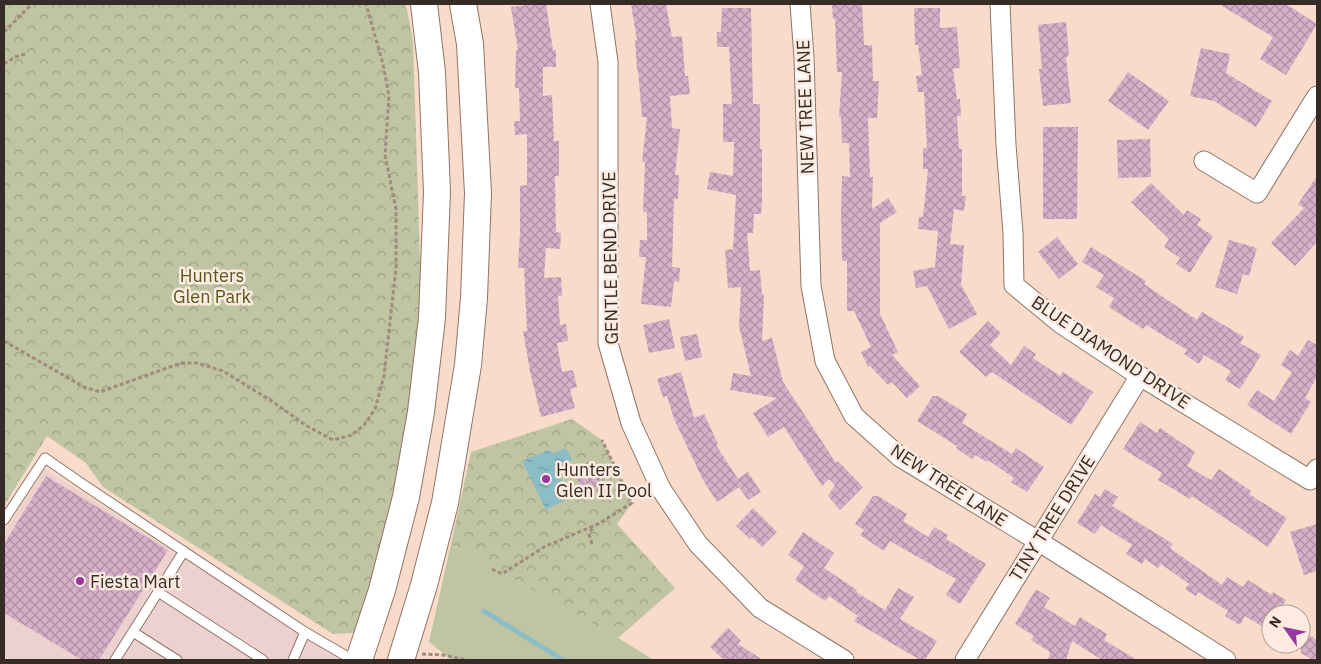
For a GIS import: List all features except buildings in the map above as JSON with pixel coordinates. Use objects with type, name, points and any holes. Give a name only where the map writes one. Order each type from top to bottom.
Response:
[{"type":"main road","points":[[359,660],[382,590],[406,497],[421,412],[432,318],[437,192],[432,72],[424,4]]},
{"type":"main road","points":[[409,657],[426,576],[445,503],[468,366],[474,298],[478,193],[470,44],[463,4]]},
{"type":"main road","points":[[437,192],[478,193]]},
{"type":"street","name":"GENTLE BEND DRIVE","points":[[600,4],[608,62],[608,343],[631,423],[661,489],[698,544],[760,608],[844,660]]},
{"type":"street","name":"NEW TREE LANE","points":[[800,4],[804,57],[811,286],[824,361],[854,416],[900,458],[1038,541],[1226,660]]},
{"type":"street","name":"BLUE DIAMOND DRIVE","points":[[1000,4],[1014,285],[1060,323],[1140,376],[1310,480],[1317,469]]},
{"type":"street","points":[[1204,161],[1257,192],[1317,96]]},
{"type":"street","name":"TINY TREE DRIVE","points":[[965,660],[1140,376]]},
{"type":"lane","points":[[4,520],[45,458],[305,632],[354,660]]},
{"type":"lane","points":[[115,660],[184,551]]},
{"type":"lane","points":[[158,592],[263,660]]},
{"type":"lane","points":[[133,632],[177,660]]},
{"type":"lane","points":[[293,660],[305,632]]},
{"type":"path","points":[[4,32],[32,4]]},
{"type":"path","points":[[4,341],[84,388],[100,392],[181,363],[197,363],[223,370],[306,426],[333,440],[352,435],[364,425],[375,409],[384,376],[396,268],[396,209],[385,155],[389,96],[383,64],[366,4]]},
{"type":"path","points":[[4,64],[15,56],[25,54]]},
{"type":"path","points":[[492,569],[502,574],[544,547],[594,525],[632,503],[602,440]]},
{"type":"path","points":[[597,479],[616,469]]},
{"type":"path","points":[[592,544],[589,534],[594,525]]},
{"type":"path","points":[[409,657],[443,655],[466,660]]},
{"type":"shaded area","points":[[45,469],[341,660],[4,660],[4,533]]},
{"type":"green space","name":"Hunters Glen Park","points":[[4,4],[406,4],[413,42],[422,321],[402,488],[364,615],[353,633],[333,634],[103,487],[86,463],[47,436],[4,506]]},
{"type":"green space","points":[[572,419],[602,440],[632,503],[617,524],[675,588],[618,638],[451,544],[471,452]]},
{"type":"green space","points":[[451,544],[654,660],[452,660],[429,642]]},
{"type":"water","name":"Hunters Glen II Pool","points":[[566,448],[572,460],[559,466],[558,473],[564,485],[568,486],[573,496],[546,510],[522,461],[549,450],[553,453]]},
{"type":"waterway","points":[[484,611],[563,660]]},
{"type":"place","name":"Hunters Glen II Pool","points":[[546,479]]},
{"type":"place","name":"Fiesta Mart","points":[[80,581]]}]
